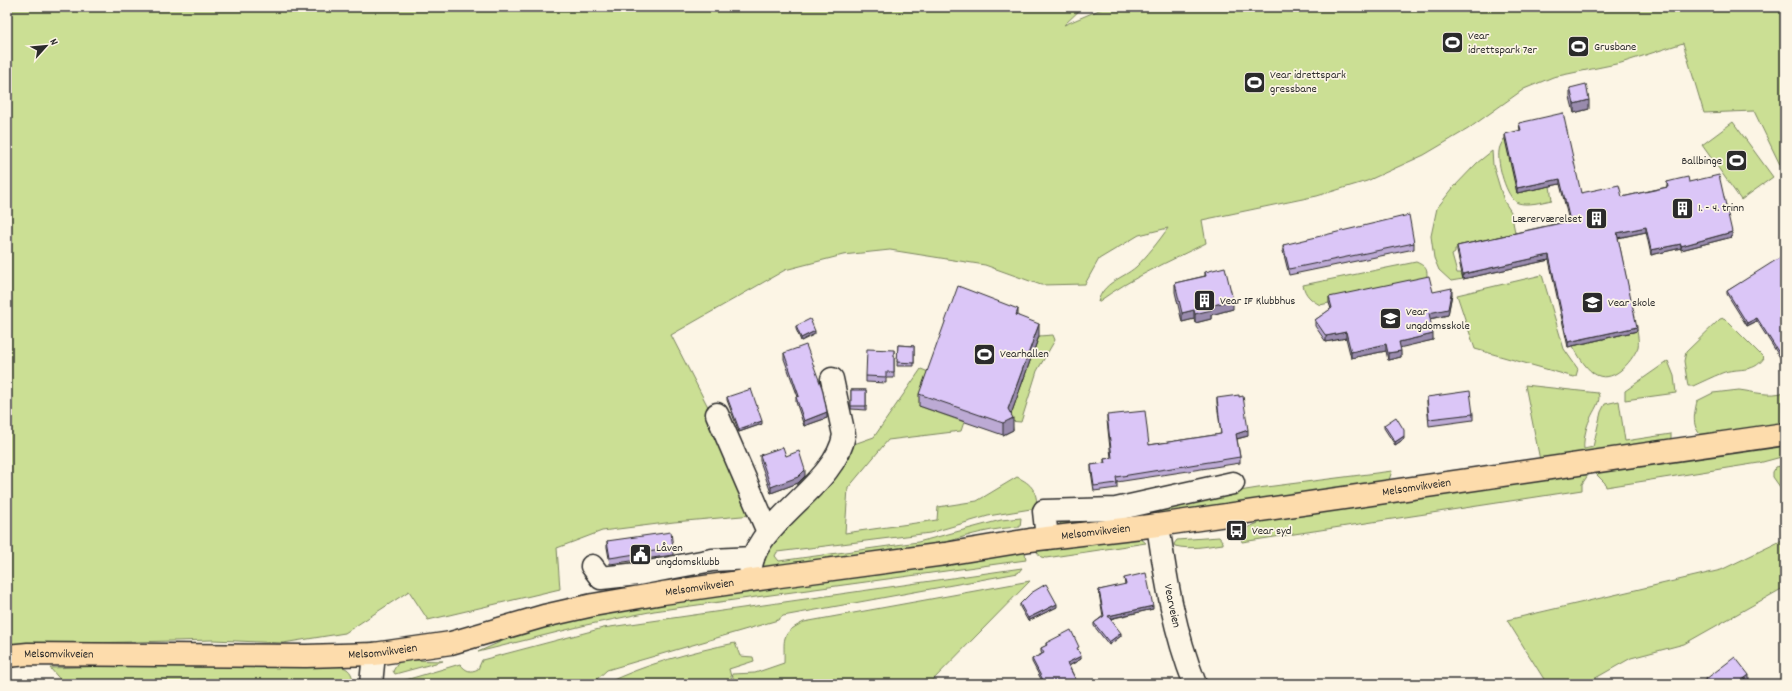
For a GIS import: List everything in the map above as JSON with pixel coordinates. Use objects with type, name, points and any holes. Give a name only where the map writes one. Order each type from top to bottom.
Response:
[{"type":"main road","name":"Melsomvikveien","points":[[7,656],[36,654],[306,656],[374,654],[451,643],[544,616],[593,605],[751,580],[946,554],[1047,538],[1158,525],[1785,434]]},
{"type":"street","name":"Melsomvikveien","points":[[751,580],[750,573],[753,558],[762,540],[823,475],[843,444],[844,435],[832,379]]},
{"type":"street","points":[[717,414],[768,532]]},
{"type":"street","name":"Melsomvikveien","points":[[1047,538],[1044,511],[1116,509],[1233,483]]},
{"type":"street","name":"Vearveien","points":[[1158,525],[1172,612],[1182,652],[1195,684]]},
{"type":"street","name":"Melsomvikveien","points":[[592,566],[601,578],[638,574],[712,560],[753,558]]},
{"type":"street","points":[[371,684],[374,654]]},
{"type":"green space","points":[[7,7],[1083,7],[1064,25],[1106,7],[1785,7],[1785,175],[1754,111],[1704,113],[1683,43],[1621,63],[1553,77],[1524,89],[1468,129],[1424,155],[1367,181],[1317,196],[1202,220],[1206,243],[1137,278],[1098,302],[1100,295],[1104,290],[1136,267],[1168,228],[1139,235],[1099,259],[1085,284],[1041,285],[985,265],[890,250],[843,255],[785,270],[671,335],[723,436],[753,515],[674,522],[602,531],[557,548],[560,589],[428,620],[409,591],[345,633],[283,643],[213,640],[7,645]]},
{"type":"green space","name":"Ballbinge","points":[[1733,122],[1773,177],[1741,200],[1702,145]]},
{"type":"green space","points":[[1504,139],[1517,193],[1550,186],[1552,200],[1526,204],[1518,203],[1514,200],[1506,188],[1499,163],[1499,150]]},
{"type":"green space","points":[[1492,151],[1493,165],[1504,201],[1511,212],[1516,237],[1455,250],[1455,253],[1452,255],[1457,273],[1461,273],[1463,279],[1451,281],[1439,270],[1434,258],[1431,236],[1437,208],[1453,188],[1477,163]]},
{"type":"green space","points":[[1416,262],[1423,266],[1426,270],[1426,282],[1320,305],[1309,297],[1305,292],[1303,285]]},
{"type":"green space","points":[[1542,275],[1564,349],[1578,369],[1576,376],[1574,377],[1475,349],[1457,295]]},
{"type":"green space","points":[[1724,318],[1764,358],[1760,363],[1750,368],[1728,371],[1693,386],[1688,386],[1684,361],[1686,352],[1720,319]]},
{"type":"green space","points":[[1637,331],[1638,347],[1631,360],[1620,371],[1607,377],[1593,373],[1587,367],[1573,346]]},
{"type":"green space","points":[[1053,335],[1055,340],[1037,371],[1021,422],[1008,421],[1039,336]]},
{"type":"green space","points":[[1668,361],[1674,376],[1676,393],[1625,400],[1625,391]]},
{"type":"green space","points":[[921,369],[931,373],[919,406],[964,422],[961,431],[888,440],[848,488],[845,533],[937,520],[938,507],[977,501],[1017,477],[1030,485],[1033,489],[1036,497],[1037,508],[988,516],[930,533],[777,552],[775,556],[779,561],[918,542],[1001,520],[1021,518],[1020,527],[983,532],[947,542],[764,569],[759,556],[783,525],[854,444],[874,437]]},
{"type":"green space","points":[[1525,385],[1598,393],[1598,403],[1586,430],[1584,449],[1593,447],[1601,412],[1605,404],[1619,401],[1625,441],[1671,434],[1671,438],[1668,441],[1540,460]]},
{"type":"green space","points":[[1739,390],[1768,394],[1785,392],[1785,425],[1703,437],[1699,433],[1694,420],[1697,401],[1713,393]]},
{"type":"green space","points":[[1785,443],[1785,456],[1759,463],[1606,487],[1605,483],[1595,473],[1588,475],[1582,484],[1582,490],[1242,542],[1239,531],[1273,517]]},
{"type":"green space","points":[[1785,465],[1785,494],[1773,477],[1773,472],[1776,467]]},
{"type":"green space","points":[[1392,471],[1389,480],[1384,482],[1065,527],[1057,521],[1258,488]]},
{"type":"green space","points":[[1219,537],[1223,544],[1187,548],[1175,546],[1174,544],[1177,540]]},
{"type":"green space","points":[[1140,538],[1146,543],[1046,558],[1041,557],[1037,552],[1037,550]]},
{"type":"green space","points":[[1785,539],[1785,587],[1684,644],[1631,658],[1585,684],[1547,684],[1507,620],[1721,570]]},
{"type":"green space","points":[[1022,552],[1025,553],[1026,560],[654,611],[586,625],[478,652],[522,632],[597,614]]},
{"type":"green space","points":[[1022,568],[1018,573],[783,616],[778,620],[607,670],[596,680],[588,684],[392,684],[460,664],[466,670],[473,671],[478,669],[482,660],[603,628]]},
{"type":"green space","points":[[1030,581],[929,684],[735,684],[732,674],[755,673],[784,663],[785,638],[790,630],[804,622]]},
{"type":"green space","points":[[735,643],[740,656],[753,657],[754,661],[729,669],[733,684],[605,684],[636,670],[668,659]]},
{"type":"green space","points":[[406,660],[443,661],[395,674],[393,671],[398,663]]},
{"type":"green space","points":[[168,664],[337,665],[348,670],[353,680],[198,680],[186,684],[64,684],[50,668]]},
{"type":"building","points":[[1586,84],[1589,100],[1574,104],[1570,88]]},
{"type":"building","points":[[1563,113],[1581,193],[1619,185],[1622,197],[1668,187],[1667,182],[1679,179],[1688,177],[1689,182],[1719,175],[1732,232],[1681,246],[1681,244],[1651,250],[1646,227],[1617,233],[1637,327],[1568,342],[1549,255],[1463,274],[1457,246],[1570,221],[1560,179],[1517,188],[1505,134],[1521,130],[1519,123]]},
{"type":"building","points":[[1409,215],[1414,243],[1289,269],[1283,245]]},
{"type":"building","points":[[1784,255],[1785,354],[1781,356],[1757,318],[1747,323],[1727,291]]},
{"type":"building","name":"Vear IF Klubbhus","points":[[1225,267],[1233,300],[1210,306],[1211,310],[1195,314],[1194,310],[1182,313],[1175,283],[1206,276],[1205,272]]},
{"type":"building","points":[[1429,276],[1433,292],[1452,288],[1448,309],[1429,313],[1433,334],[1399,342],[1401,351],[1388,353],[1386,344],[1351,352],[1346,332],[1326,336],[1315,320],[1332,308],[1329,297]]},
{"type":"building","name":"Vearhallen","points":[[958,286],[1018,309],[1016,315],[1039,324],[1008,409],[1013,418],[1003,423],[919,394]]},
{"type":"building","points":[[810,319],[815,331],[801,338],[796,326]]},
{"type":"building","points":[[806,345],[822,388],[827,412],[804,421],[796,397],[799,396],[784,353]]},
{"type":"building","points":[[898,345],[914,346],[914,363],[897,362]]},
{"type":"building","points":[[867,349],[894,350],[894,372],[886,372],[886,377],[866,376]]},
{"type":"building","points":[[751,389],[762,421],[739,429],[727,397]]},
{"type":"building","points":[[851,390],[866,390],[866,406],[851,406]]},
{"type":"building","points":[[1470,391],[1473,414],[1429,419],[1427,397]]},
{"type":"building","points":[[1239,395],[1239,397],[1243,396],[1248,430],[1236,434],[1240,457],[1116,477],[1117,483],[1094,486],[1091,465],[1105,463],[1104,459],[1112,458],[1107,415],[1145,411],[1149,445],[1221,434],[1217,398]]},
{"type":"building","points":[[1396,417],[1404,430],[1404,436],[1395,442],[1384,425]]},
{"type":"building","points":[[783,447],[786,456],[799,451],[805,470],[798,477],[771,487],[760,455]]},
{"type":"building","points":[[671,532],[673,548],[610,558],[607,541]]},
{"type":"building","points":[[1146,573],[1153,606],[1108,616],[1121,633],[1109,642],[1094,623],[1104,616],[1099,590],[1126,584],[1124,578]]},
{"type":"building","points":[[1046,584],[1057,604],[1028,618],[1020,604],[1031,593]]},
{"type":"building","points":[[1071,630],[1079,647],[1077,648],[1081,656],[1067,663],[1078,684],[1037,684],[1036,683],[1043,680],[1032,659],[1044,653],[1041,648],[1047,645],[1046,643]]},
{"type":"building","points":[[1735,657],[1749,675],[1737,684],[1703,684],[1702,682]]},
{"type":"place","name":"Vear idrettspark 7er","points":[[1452,43]]},
{"type":"place","name":"Grusbane","points":[[1579,47]]},
{"type":"place","name":"Vear idrettspark gressbane","points":[[1254,82]]},
{"type":"place","name":"Ballbinge","points":[[1737,161]]},
{"type":"place","name":"1. - 4. trinn","points":[[1683,208]]},
{"type":"place","name":"Lærerværelset","points":[[1597,219]]},
{"type":"place","name":"Vear IF Klubbhus","points":[[1204,301]]},
{"type":"place","name":"Vear skole","points":[[1593,303]]},
{"type":"place","name":"Vear ungdomsskole","points":[[1390,319]]},
{"type":"place","name":"Vearhallen","points":[[985,354]]},
{"type":"place","name":"Vear syd","points":[[1236,531]]},
{"type":"place","name":"Låven ungdomsklubb","points":[[641,555]]}]
